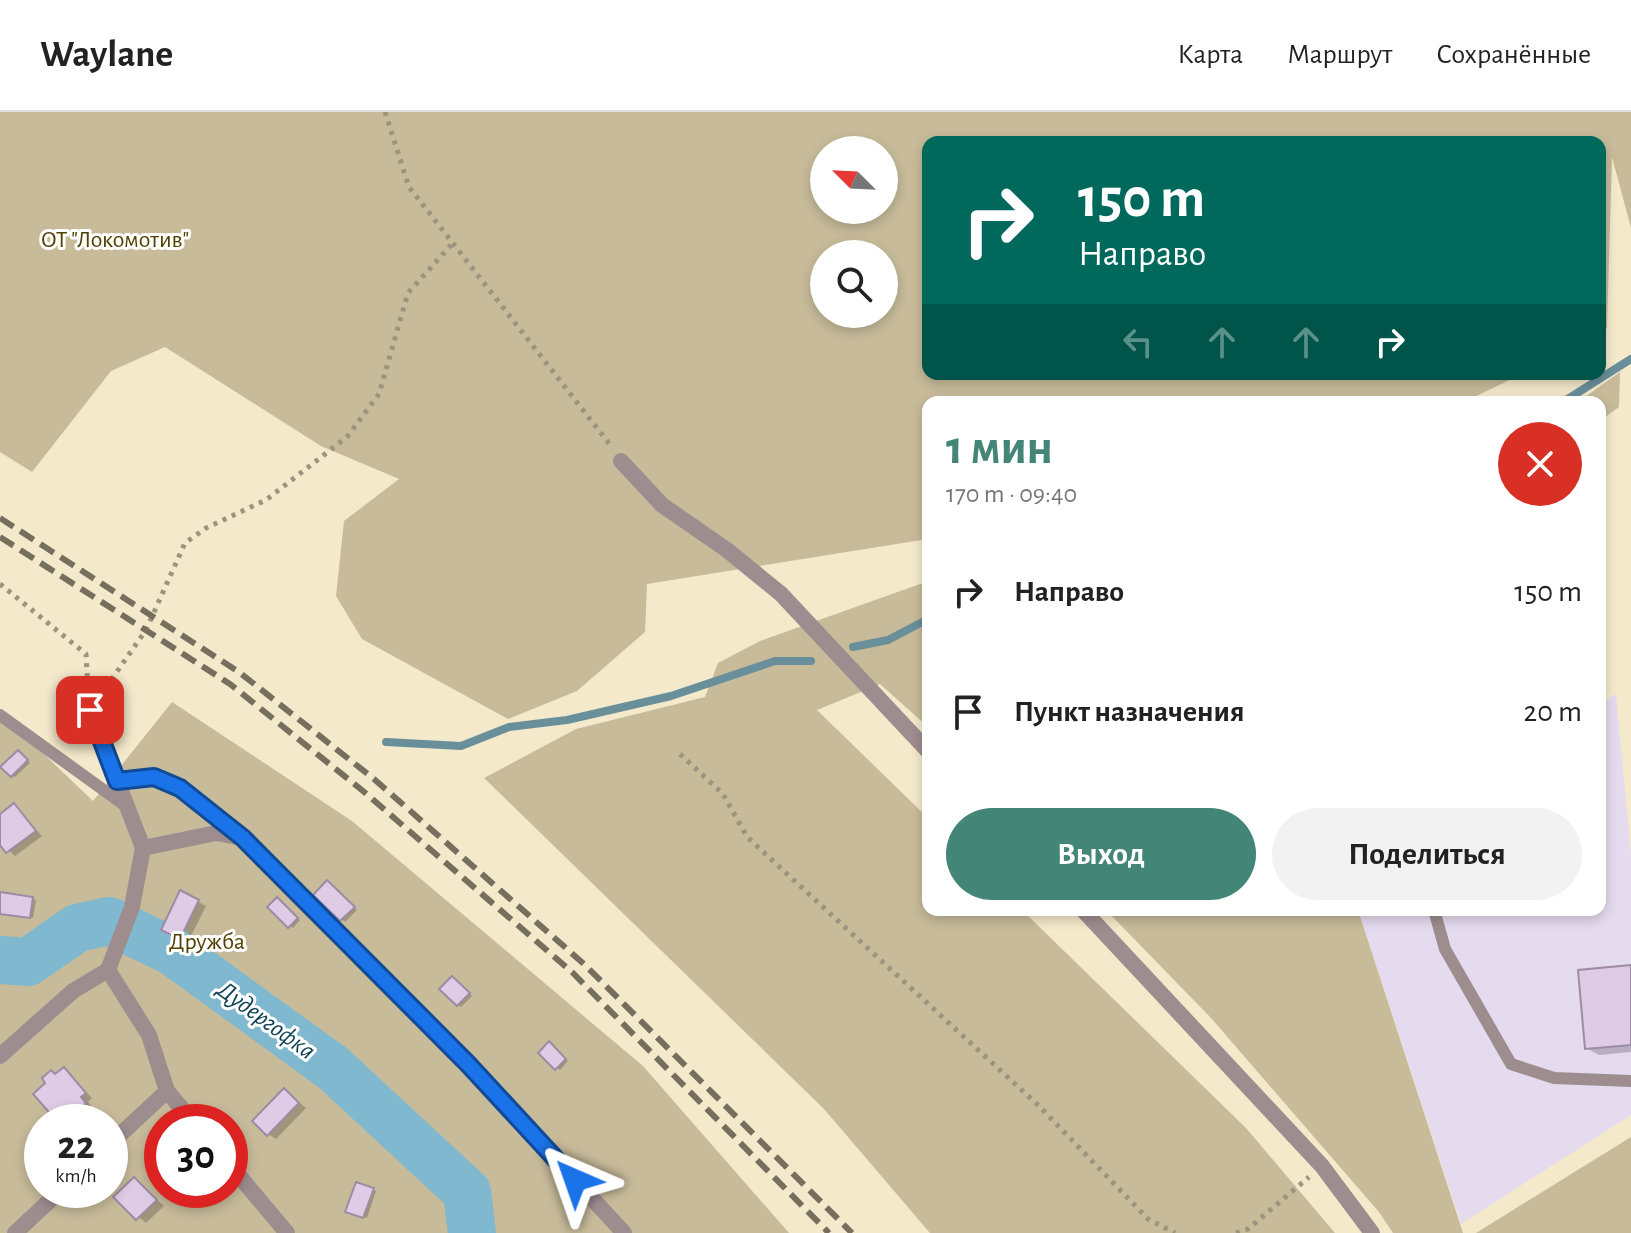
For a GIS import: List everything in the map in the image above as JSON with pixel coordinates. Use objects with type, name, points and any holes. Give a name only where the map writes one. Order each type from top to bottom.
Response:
[{"type":"street","points":[[621,461],[662,505],[727,550],[781,594],[922,745]]},
{"type":"street","points":[[0,1056],[73,991],[108,970],[132,907],[143,848],[90,710]]},
{"type":"street","points":[[143,848],[216,833],[243,838],[468,1064],[624,1233]]},
{"type":"street","points":[[1089,916],[1322,1166],[1372,1233]]},
{"type":"street","points":[[108,970],[149,1035],[167,1091],[178,1104]]},
{"type":"street","points":[[128,1127],[167,1091]]},
{"type":"street","points":[[248,1186],[287,1233]]},
{"type":"street","points":[[15,1233],[42,1208]]},
{"type":"lane","points":[[0,715],[128,808]]},
{"type":"lane","points":[[117,781],[154,777],[180,788],[243,838]]},
{"type":"lane","points":[[1436,916],[1445,949],[1511,1064],[1554,1078],[1631,1081]]},
{"type":"path","points":[[385,112],[409,187],[451,245],[585,408],[621,461]]},
{"type":"path","points":[[90,710],[146,630],[185,543],[206,528],[266,500],[347,437],[379,394],[408,293],[451,245]]},
{"type":"path","points":[[0,584],[86,654],[90,710]]},
{"type":"path","points":[[680,754],[723,794],[747,837],[1039,1106],[1148,1219],[1175,1233]]},
{"type":"path","points":[[1236,1233],[1248,1229],[1322,1166]]},
{"type":"shaded area","points":[[1616,694],[1631,855],[1631,1115],[1461,1224],[1360,916],[1606,916],[1606,700]]},
{"type":"green space","name":"ОТ \"Локомотив\"","points":[[0,112],[1631,112],[1631,228],[1612,157],[1606,329],[1606,136],[922,136],[922,380],[1510,380],[1476,396],[922,396],[922,540],[647,584],[645,632],[577,691],[508,719],[362,639],[336,596],[344,521],[399,479],[321,446],[165,347],[111,371],[32,472],[0,452]]},
{"type":"green space","points":[[1620,372],[1619,407],[1606,417],[1606,396],[1586,396]]},
{"type":"green space","points":[[922,583],[922,722],[880,684],[817,710],[922,812],[922,916],[1028,916],[1246,1128],[1335,1233],[930,1233],[824,1109],[484,778],[576,729],[705,697],[718,663],[760,641]]},
{"type":"green space","name":"Дружба","points":[[172,702],[352,821],[643,1066],[789,1233],[0,1233],[0,712],[93,801]]},
{"type":"green space","points":[[1112,916],[1360,916],[1463,1233],[1393,1233],[1379,1212],[1211,1018]]},
{"type":"green space","points":[[1631,1137],[1631,1233],[1476,1233]]},
{"type":"building","points":[[18,750],[28,760],[11,777],[0,767]]},
{"type":"building","points":[[14,803],[36,831],[6,853],[0,845],[0,814]]},
{"type":"building","points":[[327,880],[355,907],[340,921],[313,895]]},
{"type":"building","points":[[180,890],[199,900],[180,939],[161,930]]},
{"type":"building","points":[[0,892],[33,897],[30,918],[0,914]]},
{"type":"building","points":[[277,897],[298,918],[288,928],[267,907]]},
{"type":"building","points":[[1631,965],[1631,1045],[1585,1049],[1578,970]]},
{"type":"building","points":[[452,976],[470,993],[457,1006],[439,989]]},
{"type":"building","points":[[549,1041],[566,1059],[555,1070],[538,1053]]},
{"type":"building","points":[[64,1067],[86,1093],[81,1097],[86,1103],[42,1104],[33,1094],[45,1083],[42,1078],[51,1070],[55,1074]]},
{"type":"building","points":[[284,1088],[299,1103],[267,1136],[252,1121]]},
{"type":"building","points":[[134,1177],[144,1187],[144,1208],[149,1208],[136,1220],[124,1208],[128,1208],[128,1183]]},
{"type":"building","points":[[356,1182],[374,1188],[363,1218],[345,1212]]},
{"type":"waterway","points":[[1606,375],[1631,359]]},
{"type":"waterway","points":[[1572,396],[1598,380]]},
{"type":"waterway","points":[[853,647],[888,640],[922,622]]},
{"type":"waterway","points":[[386,742],[461,746],[509,727],[567,720],[671,696],[775,661],[811,661]]},
{"type":"waterway","name":"Дудергофка","points":[[0,960],[28,962],[77,928],[109,921],[172,951],[333,1068],[467,1192],[472,1233]]},
{"type":"railway","points":[[0,518],[239,672],[374,779],[584,964],[852,1233]]},
{"type":"railway","points":[[0,537],[230,684],[363,791],[573,973],[829,1233]]},
{"type":"route","points":[[90,710],[117,781],[139,776],[154,777],[180,788],[243,838],[468,1064],[575,1180]]}]
